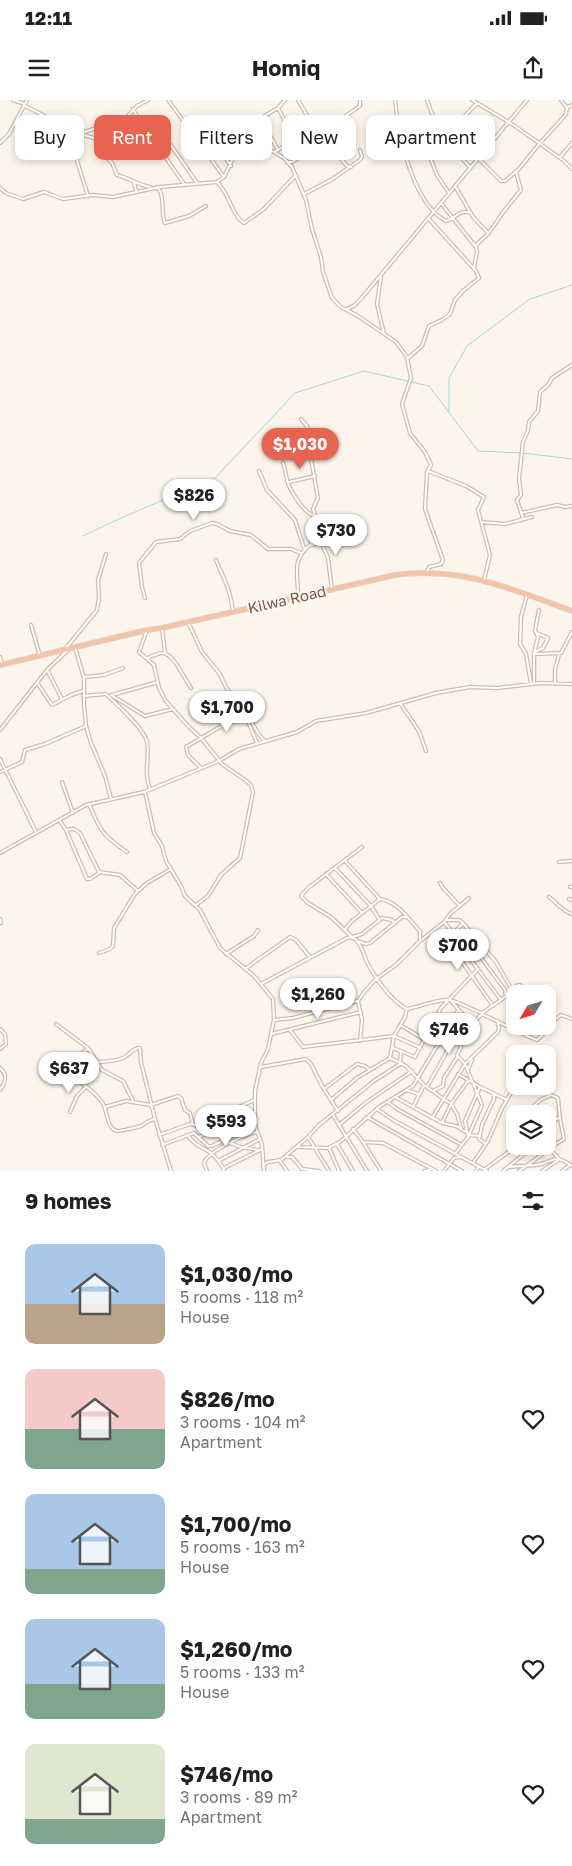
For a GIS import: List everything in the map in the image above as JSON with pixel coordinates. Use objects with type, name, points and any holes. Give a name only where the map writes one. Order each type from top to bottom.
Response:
[{"type":"highway","name":"Kilwa Road","points":[[1,665],[147,630],[395,575],[427,572],[450,573],[484,580],[572,611]]},
{"type":"street","points":[[13,100],[43,115]]},
{"type":"street","points":[[0,143],[9,134],[27,100]]},
{"type":"street","points":[[84,132],[100,127],[116,126],[133,109],[148,100]]},
{"type":"street","points":[[168,100],[181,118]]},
{"type":"street","points":[[266,115],[278,108],[285,100]]},
{"type":"street","points":[[298,100],[306,115]]},
{"type":"street","points":[[347,115],[360,106],[360,100]]},
{"type":"street","points":[[395,100],[397,115]]},
{"type":"street","points":[[427,100],[434,115]]},
{"type":"street","points":[[472,100],[558,156],[572,169]]},
{"type":"street","points":[[495,138],[527,100]]},
{"type":"street","points":[[480,160],[502,182],[505,182],[562,120],[567,108],[561,100]]},
{"type":"street","points":[[466,115],[477,103]]},
{"type":"street","points":[[567,108],[572,105]]},
{"type":"street","points":[[278,108],[282,116]]},
{"type":"street","points":[[133,109],[152,142],[164,155],[184,184]]},
{"type":"street","points":[[84,136],[94,138],[102,153],[113,165],[116,174],[152,188]]},
{"type":"street","points":[[272,139],[278,150]]},
{"type":"street","points":[[558,156],[561,156],[572,143]]},
{"type":"street","points":[[171,145],[197,183]]},
{"type":"street","points":[[282,148],[274,152],[287,162],[304,194],[323,272],[331,296],[346,310],[368,322],[398,344],[407,359],[411,378],[402,404],[410,433],[425,452],[431,465],[428,471],[425,509],[443,561],[440,564],[429,567],[427,572]]},
{"type":"street","points":[[304,194],[351,167],[361,159],[360,150]]},
{"type":"street","points":[[77,160],[88,196]]},
{"type":"street","points":[[212,160],[224,177]]},
{"type":"street","points":[[226,160],[230,166]]},
{"type":"street","points":[[0,188],[6,193],[23,199],[44,192],[63,199],[88,196],[113,197],[157,187],[218,182],[224,177],[233,160]]},
{"type":"street","points":[[287,162],[295,160]]},
{"type":"street","points":[[342,160],[347,166],[351,167]]},
{"type":"street","points":[[407,160],[411,174],[429,207],[444,220],[453,218],[463,211],[471,213]]},
{"type":"street","points":[[432,160],[449,193]]},
{"type":"street","points":[[464,160],[471,167]]},
{"type":"street","points":[[346,310],[360,299],[476,160]]},
{"type":"street","points":[[476,246],[488,234],[504,211],[520,193],[521,188],[516,172]]},
{"type":"street","points":[[218,182],[224,188],[238,218],[244,223],[264,209],[295,175]]},
{"type":"street","points":[[134,182],[136,191]]},
{"type":"street","points":[[455,186],[471,213],[488,234]]},
{"type":"street","points":[[157,187],[161,193],[165,223],[189,216],[206,206]]},
{"type":"street","points":[[440,203],[476,246],[477,252],[474,269]]},
{"type":"street","points":[[407,359],[422,346],[429,326],[450,314],[455,300],[479,278],[474,269],[428,218]]},
{"type":"street","points":[[381,274],[377,304],[384,334]]},
{"type":"street","points":[[523,518],[517,500],[521,495],[522,445],[529,424],[538,411],[540,392],[550,384],[552,378],[572,365]]},
{"type":"street","points":[[300,419],[307,426],[309,433],[310,453],[318,498],[313,508],[317,522],[310,536],[310,545]]},
{"type":"street","points":[[283,463],[298,501],[308,513],[315,516]]},
{"type":"street","points":[[259,471],[267,490],[295,520],[304,548]]},
{"type":"street","points":[[428,471],[483,495],[484,500],[478,510],[490,555],[484,580]]},
{"type":"street","points":[[289,482],[315,476]]},
{"type":"street","points":[[522,513],[557,505],[572,506]]},
{"type":"street","points":[[481,522],[505,524],[532,517]]},
{"type":"street","points":[[146,598],[142,587],[139,563],[152,546],[158,541],[180,539],[190,531],[212,523],[230,531],[249,535],[268,549],[291,549],[301,553]]},
{"type":"street","points":[[315,529],[328,558],[332,590]]},
{"type":"street","points":[[298,598],[297,564],[301,553],[304,548],[310,545],[321,543]]},
{"type":"street","points":[[0,730],[97,610],[99,598],[98,580],[106,554]]},
{"type":"street","points":[[216,560],[221,574],[230,588],[233,612]]},
{"type":"street","points":[[527,595],[521,617],[520,644],[526,654],[532,684]]},
{"type":"street","points":[[532,684],[534,653],[538,637],[534,630],[539,610]]},
{"type":"street","points":[[188,622],[202,652],[219,673],[226,687],[265,741]]},
{"type":"street","points":[[31,624],[40,656]]},
{"type":"street","points":[[162,628],[165,653],[175,662],[190,688]]},
{"type":"street","points":[[147,630],[139,651],[154,665],[163,696],[226,768],[238,774],[251,785],[253,792],[253,800],[240,858],[221,875],[208,896],[196,905]]},
{"type":"street","points":[[534,653],[543,648],[548,638],[536,632]]},
{"type":"street","points":[[555,683],[555,670],[559,654],[563,651],[572,632]]},
{"type":"street","points":[[75,648],[84,678],[83,696],[86,726],[105,776],[111,799]]},
{"type":"street","points":[[148,658],[165,653]]},
{"type":"street","points":[[534,653],[559,654]]},
{"type":"street","points":[[0,657],[1,665]]},
{"type":"street","points":[[84,678],[104,675],[123,668]]},
{"type":"street","points":[[47,670],[62,699]]},
{"type":"street","points":[[111,695],[158,682]]},
{"type":"street","points":[[38,683],[50,704],[53,705],[62,699],[83,691]]},
{"type":"street","points":[[0,853],[89,804],[144,792],[219,760],[239,749],[297,732],[316,722],[366,713],[436,693],[470,687],[497,688],[532,684],[572,684]]},
{"type":"street","points":[[106,694],[147,739],[146,773],[150,789]]},
{"type":"street","points":[[83,696],[111,695],[146,716],[173,709]]},
{"type":"street","points":[[400,703],[420,731],[426,751]]},
{"type":"street","points":[[240,706],[247,717],[257,743]]},
{"type":"street","points":[[201,768],[195,764],[185,749],[188,745],[225,724],[247,717]]},
{"type":"street","points":[[0,772],[22,762],[25,750],[45,744],[86,726]]},
{"type":"street","points":[[0,759],[36,832]]},
{"type":"street","points":[[62,782],[73,812]]},
{"type":"street","points":[[144,792],[154,833],[162,846],[166,862],[188,900],[196,905],[203,915],[217,944],[261,984],[272,997],[274,1020],[268,1049],[260,1067],[255,1099],[254,1125],[260,1139],[264,1171]]},
{"type":"street","points":[[89,804],[101,831],[127,852]]},
{"type":"street","points":[[60,821],[66,830],[87,879],[100,872],[120,875],[138,891]]},
{"type":"street","points":[[66,830],[74,830],[80,833],[100,872]]},
{"type":"street","points":[[362,847],[308,888],[301,896],[308,903],[331,916],[352,937],[366,944],[370,943],[403,916],[407,918]]},
{"type":"street","points":[[345,861],[380,899],[388,900],[398,906],[420,931],[420,941]]},
{"type":"street","points":[[560,862],[572,861]]},
{"type":"street","points":[[335,868],[371,906],[379,919]]},
{"type":"street","points":[[99,953],[113,946],[114,928],[131,899],[147,883],[170,869]]},
{"type":"street","points":[[326,874],[362,913]]},
{"type":"street","points":[[440,883],[460,906]]},
{"type":"street","points":[[549,897],[558,903],[565,912],[572,914]]},
{"type":"street","points":[[274,1020],[293,1018],[358,1001],[364,991],[376,979],[396,965],[469,898]]},
{"type":"street","points":[[345,929],[348,924],[380,899]]},
{"type":"street","points":[[568,899],[572,900]]},
{"type":"street","points":[[261,984],[310,957],[362,934],[383,917],[395,924]]},
{"type":"street","points":[[0,919],[1,924]]},
{"type":"street","points":[[446,920],[460,920],[463,923],[496,962],[509,985]]},
{"type":"street","points":[[444,922],[500,1000]]},
{"type":"street","points":[[453,934],[463,923]]},
{"type":"street","points":[[226,954],[254,936],[258,930]]},
{"type":"street","points":[[245,969],[290,937],[296,940],[310,957]]},
{"type":"street","points":[[358,941],[376,979],[394,1000],[407,1009]]},
{"type":"street","points":[[458,956],[493,1006]]},
{"type":"street","points":[[413,1107],[418,1094],[426,1086],[450,1046],[481,1013],[506,996],[505,990],[482,959]]},
{"type":"street","points":[[393,1048],[416,1057],[442,1008],[478,969]]},
{"type":"street","points":[[407,1009],[421,1004],[450,1000],[464,1004],[506,1026]]},
{"type":"street","points":[[450,1000],[472,1024]]},
{"type":"street","points":[[358,1001],[362,1020],[360,1041]]},
{"type":"street","points":[[331,1100],[357,1078],[390,1058],[394,1036],[401,1026],[407,1009]]},
{"type":"street","points":[[433,1026],[446,1023],[459,1010]]},
{"type":"street","points":[[271,1034],[361,1012]]},
{"type":"street","points":[[556,1019],[562,1015],[572,1019]]},
{"type":"street","points":[[432,1118],[458,1074],[498,1032],[499,1027],[496,1021]]},
{"type":"street","points":[[56,1024],[88,1048],[95,1062],[106,1073],[123,1081],[133,1102]]},
{"type":"street","points":[[401,1026],[426,1040]]},
{"type":"street","points":[[0,1029],[5,1034],[6,1044],[0,1049]]},
{"type":"street","points":[[290,1030],[304,1047],[394,1036],[421,1048]]},
{"type":"street","points":[[525,1035],[538,1040],[542,1035]]},
{"type":"street","points":[[427,1036],[438,1036],[454,1042]]},
{"type":"street","points":[[433,1091],[442,1086],[444,1078],[458,1056],[461,1045],[458,1037]]},
{"type":"street","points":[[298,1147],[328,1148],[337,1144],[377,1109],[413,1086],[435,1048],[449,1040]]},
{"type":"street","points":[[67,1074],[76,1059],[88,1048]]},
{"type":"street","points":[[95,1062],[124,1058],[131,1051],[139,1048],[154,1119],[171,1171]]},
{"type":"street","points":[[400,1064],[401,1051]]},
{"type":"street","points":[[455,1154],[468,1136],[482,1106],[466,1064],[458,1056]]},
{"type":"street","points":[[390,1058],[412,1071],[426,1086],[451,1104],[457,1114],[461,1129]]},
{"type":"street","points":[[468,1069],[473,1058]]},
{"type":"street","points":[[260,1067],[306,1059],[311,1064],[338,1111]]},
{"type":"street","points":[[324,1089],[357,1064],[365,1066],[370,1070]]},
{"type":"street","points":[[263,1166],[268,1162],[280,1161],[286,1157],[319,1125],[374,1081],[400,1064]]},
{"type":"street","points":[[0,1068],[6,1077],[0,1090]]},
{"type":"street","points":[[47,1068],[67,1074],[96,1095],[105,1107],[110,1125],[117,1131],[140,1126],[154,1119]]},
{"type":"street","points":[[339,1125],[364,1104],[412,1071]]},
{"type":"street","points":[[458,1074],[506,1100]]},
{"type":"street","points":[[442,1123],[451,1104],[468,1080]]},
{"type":"street","points":[[70,1112],[77,1096],[86,1087]]},
{"type":"street","points":[[468,1136],[464,1121],[480,1087]]},
{"type":"street","points":[[407,1090],[418,1094]]},
{"type":"street","points":[[486,1144],[480,1141],[480,1136],[482,1125],[494,1099],[494,1094]]},
{"type":"street","points":[[474,1163],[486,1144],[509,1095]]},
{"type":"street","points":[[534,1105],[542,1098],[553,1095],[559,1099],[564,1139],[556,1144]]},
{"type":"street","points":[[105,1107],[121,1102],[151,1105],[180,1096],[185,1110],[190,1113],[193,1124]]},
{"type":"street","points":[[395,1097],[442,1123],[466,1132]]},
{"type":"street","points":[[159,1135],[193,1124],[198,1126],[255,1099]]},
{"type":"street","points":[[388,1102],[397,1110],[462,1145]]},
{"type":"street","points":[[377,1109],[393,1120],[485,1170],[506,1154]]},
{"type":"street","points":[[199,1137],[255,1113]]},
{"type":"street","points":[[332,1115],[367,1171]]},
{"type":"street","points":[[367,1117],[462,1171]]},
{"type":"street","points":[[162,1144],[194,1133],[208,1146],[212,1146],[254,1125]]},
{"type":"street","points":[[353,1129],[381,1171]]},
{"type":"street","points":[[207,1171],[204,1161],[211,1154],[246,1135],[257,1132]]},
{"type":"street","points":[[188,1135],[190,1140],[211,1154],[224,1169],[261,1150]]},
{"type":"street","points":[[468,1136],[480,1136]]},
{"type":"street","points":[[308,1137],[329,1171]]},
{"type":"street","points":[[218,1162],[260,1139]]},
{"type":"street","points":[[363,1142],[383,1143],[436,1171]]},
{"type":"street","points":[[230,1143],[243,1148],[261,1150]]},
{"type":"street","points":[[337,1144],[353,1171]]},
{"type":"street","points":[[328,1148],[340,1171]]},
{"type":"street","points":[[503,1171],[523,1155]]},
{"type":"street","points":[[519,1171],[541,1155]]},
{"type":"street","points":[[556,1155],[571,1166],[562,1171]]},
{"type":"street","points":[[286,1157],[292,1157],[302,1168],[319,1171]]},
{"type":"street","points":[[444,1171],[454,1158],[461,1157]]},
{"type":"street","points":[[508,1167],[541,1164],[549,1160],[560,1159]]},
{"type":"street","points":[[542,1171],[560,1159]]},
{"type":"street","points":[[280,1161],[286,1170],[280,1171]]},
{"type":"street","points":[[476,1171],[478,1166]]},
{"type":"street","points":[[425,1171],[432,1169]]},
{"type":"waterway","points":[[449,412],[449,378],[467,346],[530,299],[572,285]]},
{"type":"waterway","points":[[83,536],[215,478],[295,393],[364,371],[429,386],[478,451],[522,453],[572,459]]}]
